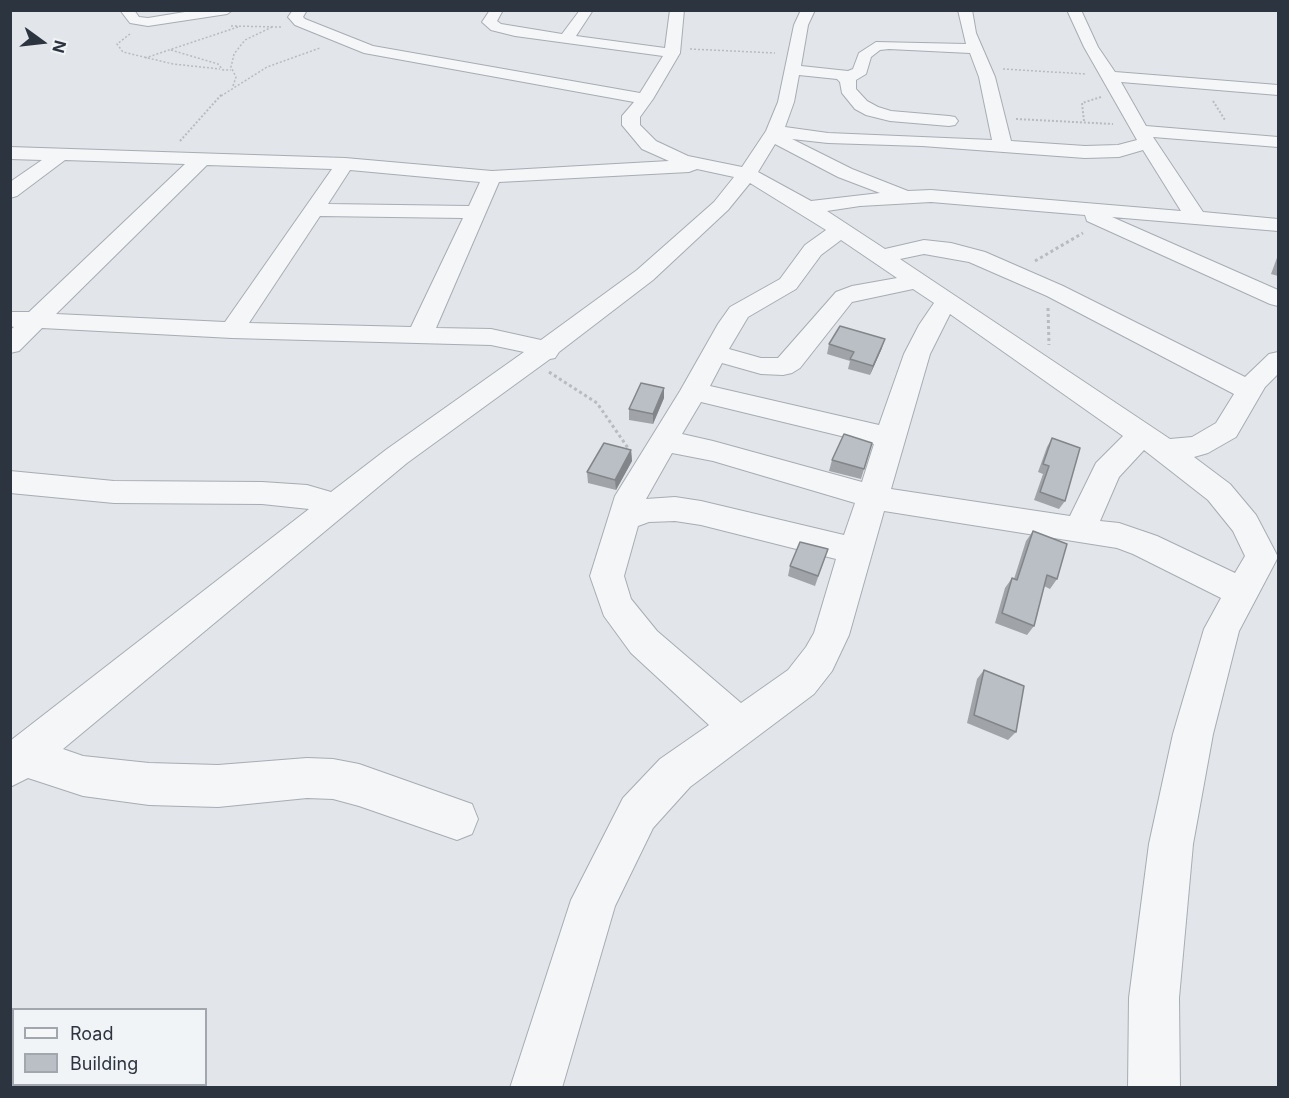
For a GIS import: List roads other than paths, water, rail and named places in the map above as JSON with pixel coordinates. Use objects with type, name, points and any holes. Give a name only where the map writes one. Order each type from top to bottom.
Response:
[{"type":"street","points":[[131,15],[155,22],[227,10]]},
{"type":"street","points":[[302,10],[295,17],[300,22],[369,50],[645,99]]},
{"type":"street","points":[[497,10],[489,22],[496,27],[566,39],[671,51]]},
{"type":"street","points":[[566,39],[587,10]]},
{"type":"street","points":[[677,10],[671,51],[645,99],[631,116],[631,125],[638,135],[649,145],[665,154],[700,165],[747,174],[808,208],[1153,442],[1219,492],[1272,552],[1241,592],[1219,639],[1193,734],[1171,844],[1154,998],[1154,1088]]},
{"type":"street","points":[[17,762],[427,433],[540,356],[645,275],[721,206],[747,174],[773,133],[786,102],[796,62],[801,25],[808,10]]},
{"type":"street","points":[[965,10],[974,49],[984,67],[984,122],[1002,147]]},
{"type":"street","points":[[1074,10],[1091,47],[1143,136],[1196,218]]},
{"type":"street","points":[[843,77],[860,71],[864,56],[876,46],[898,44],[974,49]]},
{"type":"street","points":[[796,62],[848,80],[848,90],[861,105],[872,111],[890,116],[984,122]]},
{"type":"street","points":[[1110,76],[1278,90]]},
{"type":"street","points":[[773,133],[1105,153],[1119,151],[1143,136],[1278,142]]},
{"type":"street","points":[[773,133],[836,169],[864,191]]},
{"type":"street","points":[[10,153],[345,164],[492,177],[700,165]]},
{"type":"street","points":[[10,192],[60,155]]},
{"type":"street","points":[[10,345],[202,159]]},
{"type":"street","points":[[231,330],[345,164]]},
{"type":"street","points":[[420,335],[492,177]]},
{"type":"street","points":[[808,208],[864,191],[909,196],[960,197],[1278,225]]},
{"type":"street","points":[[1071,207],[1278,299]]},
{"type":"street","points":[[314,210],[475,213]]},
{"type":"street","points":[[740,727],[644,642],[616,606],[607,576],[632,496],[739,312],[788,284],[813,250],[840,230]]},
{"type":"street","points":[[881,257],[924,248],[951,250],[977,257],[1056,291],[1250,391]]},
{"type":"street","points":[[714,353],[761,366],[783,368],[791,362],[844,297],[852,293],[932,291]]},
{"type":"street","points":[[536,1088],[594,900],[638,813],[675,773],[801,682],[819,659],[831,635],[917,354],[931,325],[932,291]]},
{"type":"street","points":[[10,319],[231,330],[491,337],[525,343],[540,356]]},
{"type":"street","points":[[1081,530],[1088,508],[1107,471],[1153,442],[1198,446],[1214,439],[1226,430],[1255,382],[1278,360]]},
{"type":"street","points":[[694,391],[890,438]]},
{"type":"street","points":[[665,441],[713,452],[873,497],[1119,536],[1145,545],[1241,592]]},
{"type":"street","points":[[10,482],[114,492],[262,493],[308,497],[338,505]]},
{"type":"street","points":[[624,518],[648,510],[675,509],[701,513],[855,551]]},
{"type":"street","points":[[17,762],[83,776],[149,784],[219,786],[307,778],[333,778],[369,788],[457,819]]}]
